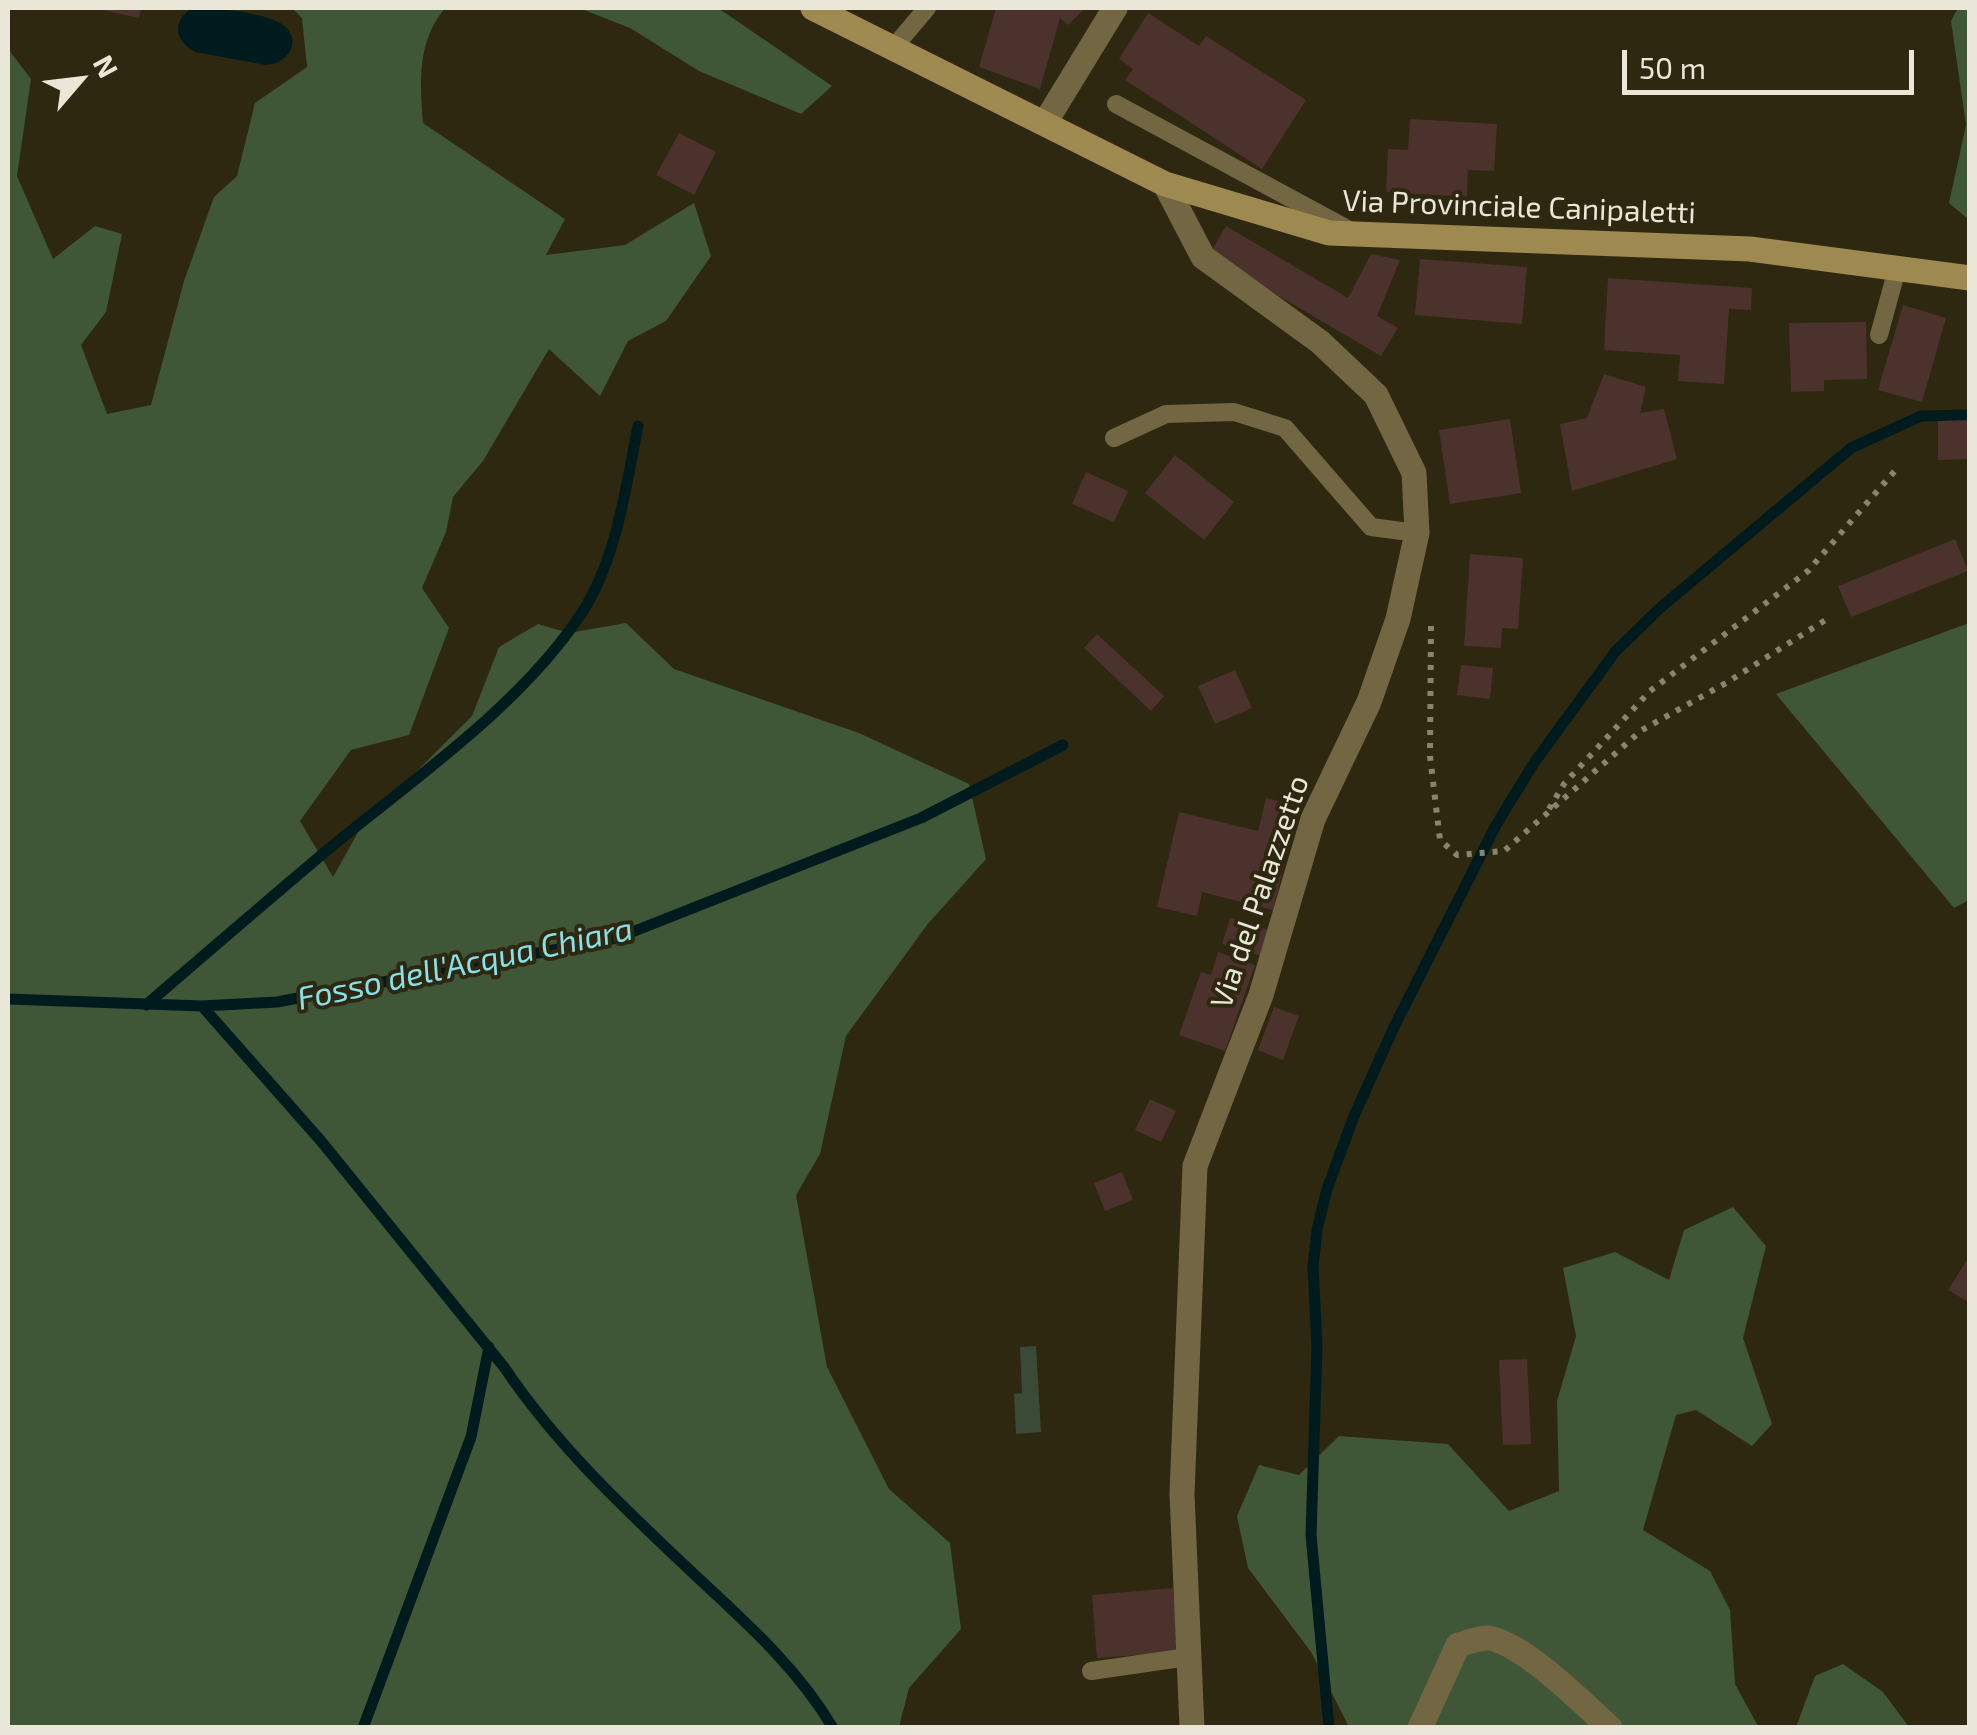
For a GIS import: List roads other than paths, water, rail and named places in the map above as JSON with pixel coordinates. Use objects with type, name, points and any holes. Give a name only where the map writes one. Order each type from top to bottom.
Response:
[{"type":"main road","name":"Via Provinciale Canipaletti","points":[[813,8],[1166,184],[1329,232],[1750,250],[1970,278]]},
{"type":"street","points":[[1046,121],[1115,8]]},
{"type":"street","name":"Via del Palazzetto","points":[[1166,184],[1202,258],[1320,342],[1376,394],[1414,473],[1417,533],[1392,636],[1369,702],[1312,819],[1262,995],[1195,1166],[1182,1494],[1192,1728]]},
{"type":"street","points":[[1420,1728],[1458,1645],[1487,1637],[1510,1647],[1562,1683],[1610,1728]]},
{"type":"lane","points":[[894,47],[927,8]]},
{"type":"lane","points":[[1116,104],[1358,234]]},
{"type":"lane","points":[[1878,335],[1897,269]]},
{"type":"lane","points":[[1114,438],[1166,414],[1234,412],[1285,428],[1371,526],[1417,533]]},
{"type":"lane","points":[[1091,1671],[1188,1657]]},
{"type":"water","points":[[192,8],[237,11],[271,19],[291,35],[291,49],[282,60],[266,65],[195,52],[183,42],[178,30],[181,19]]},
{"type":"waterway","points":[[1329,1728],[1311,1535],[1317,1347],[1313,1267],[1327,1189],[1394,1027],[1496,825],[1534,763],[1615,652],[1660,608],[1851,448],[1921,416],[1970,415]]},
{"type":"waterway","points":[[146,1005],[465,739],[498,710],[556,647],[581,614],[603,570],[618,523],[638,426]]},
{"type":"waterway","name":"Fosso dell'Acqua Chiara","points":[[8,999],[202,1006],[277,1002],[617,938],[921,818],[1063,745]]},
{"type":"waterway","points":[[202,1006],[321,1141],[546,1424],[618,1501],[770,1647],[833,1728]]},
{"type":"waterway","points":[[363,1728],[471,1437],[489,1347]]}]
